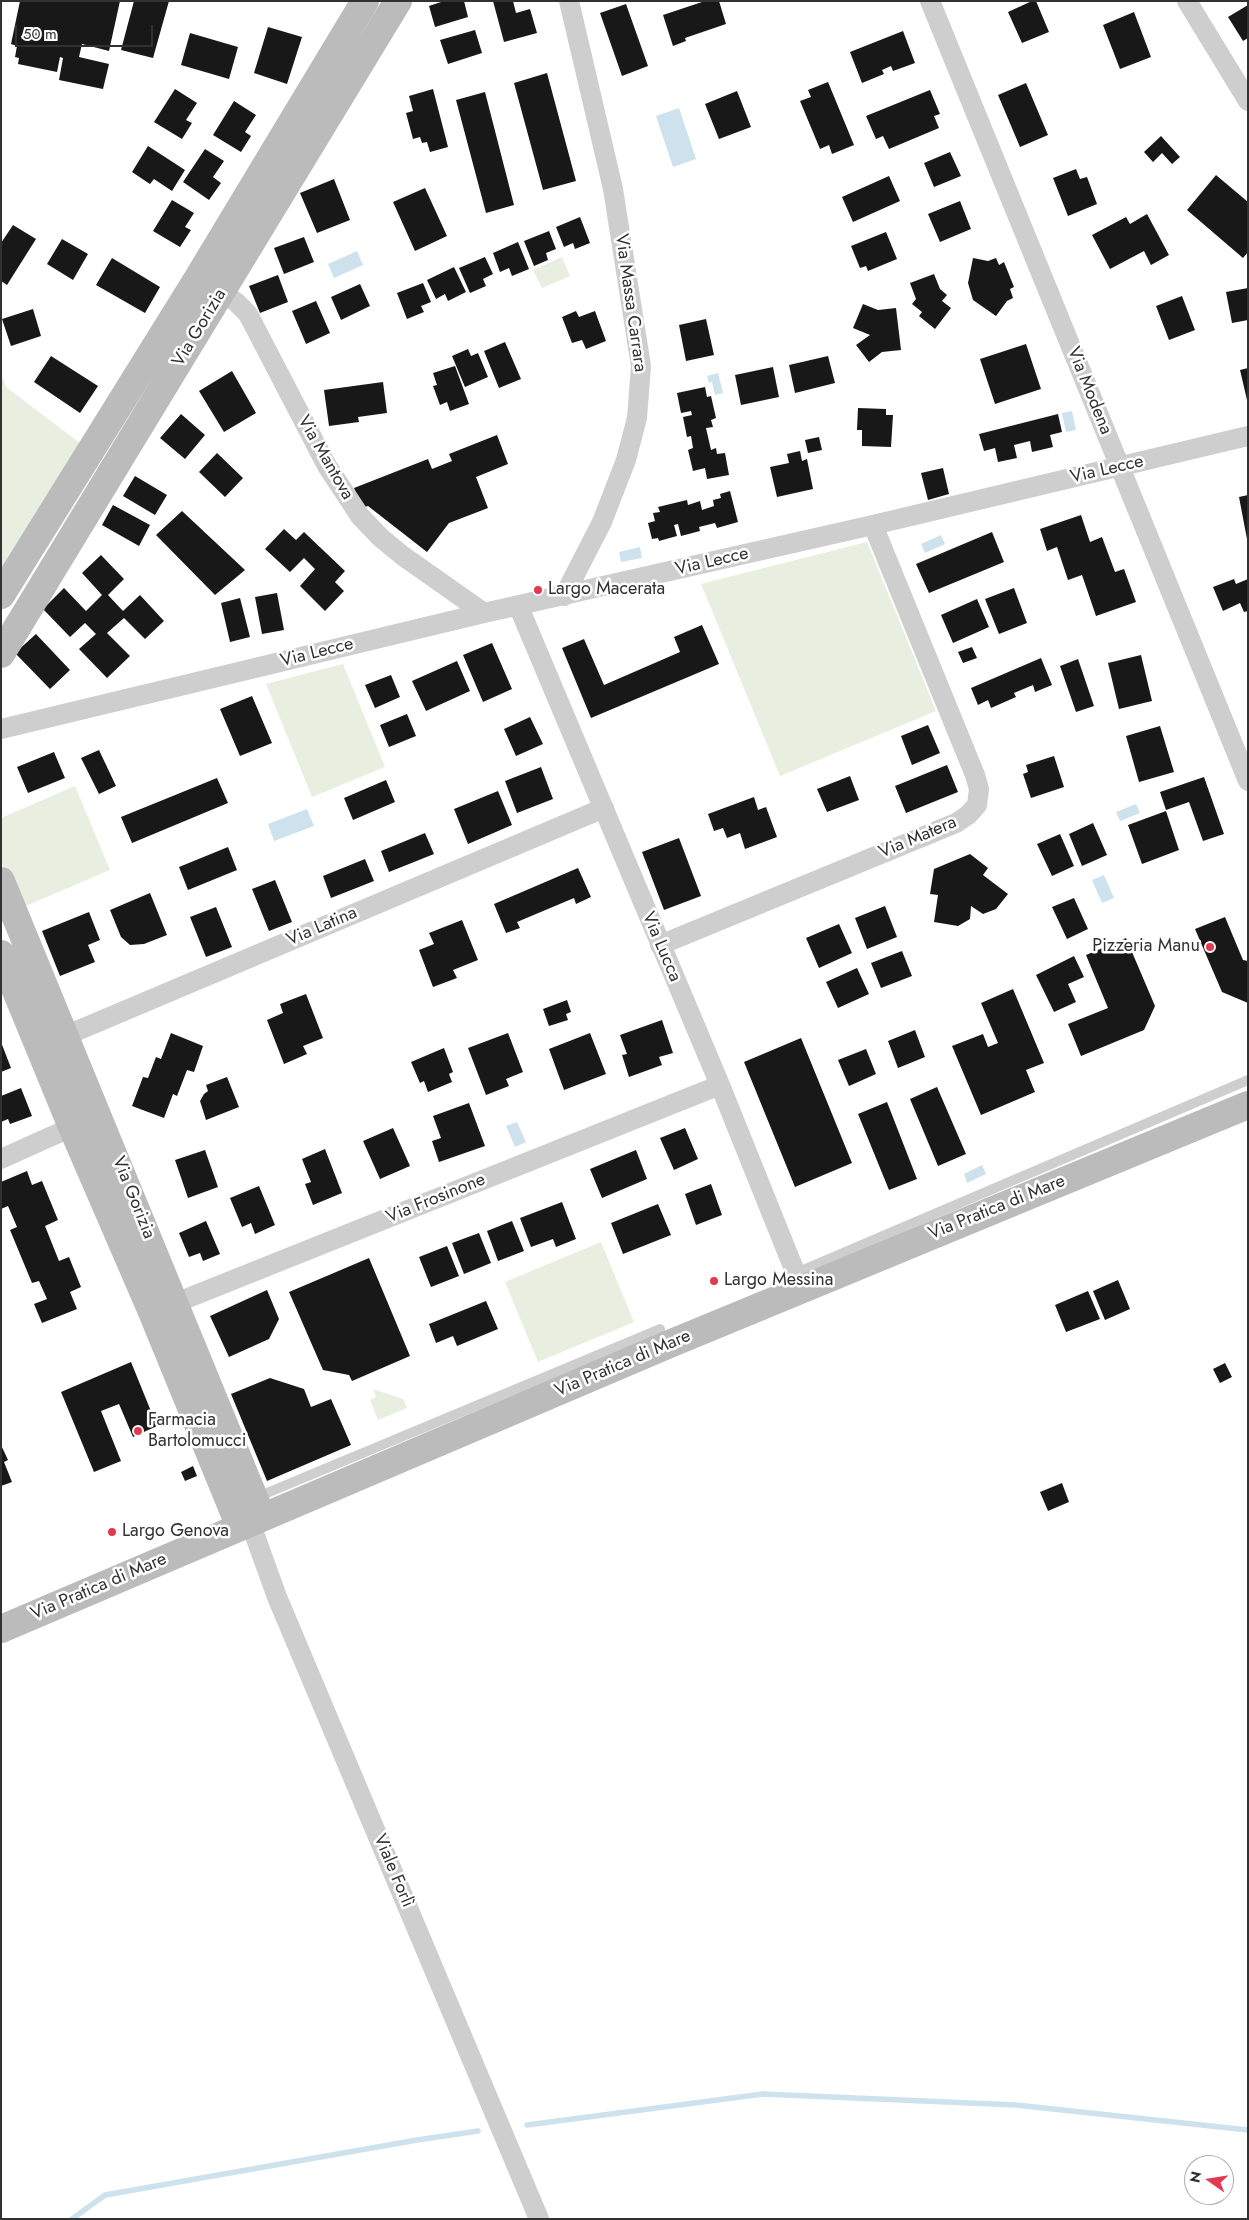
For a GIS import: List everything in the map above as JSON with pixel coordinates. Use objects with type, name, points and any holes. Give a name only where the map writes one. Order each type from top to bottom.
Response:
[{"type":"street","name":"Via Gorizia","points":[[1,595],[198,278],[365,1]]},
{"type":"street","name":"Via Gorizia","points":[[1,654],[398,1]]},
{"type":"street","name":"Via Massa Carrara","points":[[564,596],[602,522],[626,460],[637,418],[641,366],[608,164],[569,1]]},
{"type":"street","name":"Via Modena","points":[[930,1],[1248,781]]},
{"type":"street","points":[[1187,1],[1248,101]]},
{"type":"street","name":"Via Mantova","points":[[198,278],[244,309],[251,319],[321,455],[338,485],[360,516],[403,556],[484,613]]},
{"type":"street","name":"Via Lecce","points":[[1,729],[518,605],[873,525],[1248,436]]},
{"type":"street","name":"Via Matera","points":[[660,945],[956,823],[968,816],[977,805],[979,789],[975,775],[873,525]]},
{"type":"street","name":"Via Lucca","points":[[518,605],[720,1085],[799,1281]]},
{"type":"street","name":"Via Latina","points":[[40,1047],[604,808]]},
{"type":"street","name":"Via Gorizia","points":[[1,881],[65,1035],[164,1308],[252,1516]]},
{"type":"street","name":"Via Gorizia","points":[[1,954],[72,1127],[164,1308]]},
{"type":"street","name":"Via Frosinone","points":[[164,1308],[720,1085]]},
{"type":"street","name":"Via Pratica di Mare","points":[[1,1629],[252,1516],[799,1281],[1248,1105]]},
{"type":"street","points":[[1,1159],[72,1127]]},
{"type":"street","name":"Viale Forlì","points":[[252,1516],[277,1597],[539,2219]]},
{"type":"lane","points":[[799,1281],[1248,1080]]},
{"type":"lane","points":[[252,1516],[660,1329]]},
{"type":"shaded area","points":[[562,257],[570,276],[542,288],[533,270]]},
{"type":"shaded area","points":[[1,372],[6,387],[80,443],[1,570]]},
{"type":"shaded area","points":[[867,542],[936,711],[780,776],[701,584]]},
{"type":"shaded area","points":[[343,664],[385,767],[312,797],[266,684]]},
{"type":"shaded area","points":[[75,786],[110,870],[21,908],[1,861],[1,818]]},
{"type":"shaded area","points":[[601,1242],[634,1322],[538,1362],[505,1282]]},
{"type":"shaded area","points":[[373,1389],[403,1399],[407,1408],[378,1420],[370,1400],[376,1397]]},
{"type":"water","points":[[679,108],[696,159],[673,167],[656,116]]},
{"type":"water","points":[[357,251],[363,265],[334,278],[328,264]]},
{"type":"water","points":[[718,373],[723,393],[715,395],[712,382],[709,383],[707,376]]},
{"type":"water","points":[[1072,411],[1076,430],[1066,432],[1062,413]]},
{"type":"water","points":[[941,535],[945,544],[925,553],[921,544]]},
{"type":"water","points":[[640,547],[642,558],[621,562],[619,552]]},
{"type":"water","points":[[1136,804],[1140,813],[1120,821],[1116,812]]},
{"type":"water","points":[[307,809],[314,826],[274,841],[268,824]]},
{"type":"water","points":[[1104,875],[1114,898],[1102,903],[1092,880]]},
{"type":"water","points":[[517,1122],[526,1142],[515,1147],[506,1126]]},
{"type":"water","points":[[982,1165],[986,1174],[967,1183],[964,1174]]},
{"type":"building","points":[[20,1],[120,1],[109,51],[82,44],[79,57],[109,64],[103,89],[59,80],[63,58],[60,57],[57,72],[18,64],[19,58],[15,57],[17,46],[11,44]]},
{"type":"building","points":[[134,1],[169,1],[153,58],[121,50]]},
{"type":"building","points":[[444,1],[464,1],[468,17],[435,27],[429,6]]},
{"type":"building","points":[[493,1],[513,1],[516,13],[530,9],[537,33],[504,42]]},
{"type":"building","points":[[705,1],[719,1],[726,24],[685,38],[686,41],[673,46],[663,15]]},
{"type":"building","points":[[1036,1],[1049,32],[1022,43],[1008,12]]},
{"type":"building","points":[[626,4],[648,66],[622,76],[600,13]]},
{"type":"building","points":[[1248,5],[1248,38],[1243,41],[1228,17]]},
{"type":"building","points":[[1134,12],[1151,57],[1120,69],[1103,25]]},
{"type":"building","points":[[268,27],[302,37],[287,84],[254,73]]},
{"type":"building","points":[[475,30],[482,53],[448,64],[440,40]]},
{"type":"building","points":[[903,31],[915,63],[893,71],[891,66],[882,70],[884,74],[862,83],[850,52]]},
{"type":"building","points":[[190,33],[238,47],[229,79],[181,65]]},
{"type":"building","points":[[547,73],[576,181],[543,190],[514,83]]},
{"type":"building","points":[[828,82],[854,145],[832,154],[829,145],[820,149],[800,101],[811,97],[808,90]]},
{"type":"building","points":[[1026,83],[1048,135],[1020,147],[998,95]]},
{"type":"building","points":[[175,89],[197,103],[186,120],[192,123],[182,139],[154,122]]},
{"type":"building","points":[[433,89],[448,147],[430,152],[427,142],[422,143],[420,137],[413,139],[406,113],[413,111],[409,96]]},
{"type":"building","points":[[930,90],[940,114],[934,116],[939,128],[889,149],[883,136],[876,139],[866,116]]},
{"type":"building","points":[[737,91],[751,127],[719,139],[705,104]]},
{"type":"building","points":[[485,92],[514,205],[486,213],[456,100]]},
{"type":"building","points":[[234,101],[256,115],[245,132],[251,136],[241,152],[213,135]]},
{"type":"building","points":[[1161,136],[1180,157],[1172,164],[1162,153],[1153,162],[1144,152]]},
{"type":"building","points":[[148,146],[185,170],[172,191],[154,179],[150,184],[132,172]]},
{"type":"building","points":[[205,149],[224,161],[213,177],[221,183],[209,200],[183,182]]},
{"type":"building","points":[[950,152],[961,176],[934,187],[924,163]]},
{"type":"building","points":[[1076,169],[1080,179],[1087,177],[1097,204],[1068,216],[1053,178]]},
{"type":"building","points":[[1216,175],[1248,202],[1248,252],[1243,258],[1187,210]]},
{"type":"building","points":[[889,176],[900,201],[853,222],[842,197]]},
{"type":"building","points":[[334,179],[350,220],[317,233],[300,193]]},
{"type":"building","points":[[425,188],[447,236],[415,251],[393,202]]},
{"type":"building","points":[[172,200],[194,213],[185,227],[191,230],[180,247],[153,231]]},
{"type":"building","points":[[960,201],[971,229],[940,242],[928,214]]},
{"type":"building","points":[[1147,214],[1169,255],[1151,265],[1144,251],[1110,269],[1092,235],[1126,217],[1130,224]]},
{"type":"building","points":[[580,217],[590,243],[575,249],[573,243],[564,247],[556,227]]},
{"type":"building","points":[[13,225],[36,239],[7,285],[1,281],[1,243]]},
{"type":"building","points":[[549,231],[556,249],[546,253],[548,260],[534,266],[524,241]]},
{"type":"building","points":[[886,232],[897,259],[868,271],[866,266],[860,268],[851,246]]},
{"type":"building","points":[[304,237],[314,262],[284,274],[274,248]]},
{"type":"building","points":[[62,239],[88,254],[73,280],[47,264]]},
{"type":"building","points":[[518,242],[529,269],[512,276],[509,268],[500,272],[493,253]]},
{"type":"building","points":[[485,257],[493,274],[483,279],[486,286],[470,293],[459,268]]},
{"type":"building","points":[[112,258],[160,287],[145,313],[96,285]]},
{"type":"building","points":[[973,258],[988,261],[996,258],[999,265],[1004,262],[1014,287],[1010,289],[1013,298],[1007,301],[996,316],[973,300],[968,283]]},
{"type":"building","points":[[454,267],[466,292],[448,301],[445,294],[436,299],[427,280]]},
{"type":"building","points":[[934,274],[940,289],[947,295],[942,301],[951,308],[935,329],[919,316],[922,312],[912,304],[916,299],[910,283]]},
{"type":"building","points":[[278,275],[288,302],[260,313],[249,286]]},
{"type":"building","points":[[423,283],[431,302],[421,306],[424,312],[407,319],[397,293]]},
{"type":"building","points":[[360,284],[370,306],[341,320],[331,297]]},
{"type":"building","points":[[1248,288],[1248,320],[1232,323],[1226,292]]},
{"type":"building","points":[[1182,296],[1195,330],[1169,340],[1156,306]]},
{"type":"building","points":[[316,301],[330,333],[306,344],[292,311]]},
{"type":"building","points":[[863,304],[878,310],[896,308],[901,350],[882,352],[869,362],[856,345],[870,335],[853,328]]},
{"type":"building","points":[[33,309],[41,336],[11,346],[2,319]]},
{"type":"building","points":[[576,311],[579,317],[595,311],[606,341],[586,349],[582,340],[572,343],[562,317]]},
{"type":"building","points":[[706,319],[714,355],[686,361],[679,325]]},
{"type":"building","points":[[505,342],[521,379],[499,388],[484,351]]},
{"type":"building","points":[[1026,344],[1041,389],[995,404],[980,359]]},
{"type":"building","points":[[468,349],[471,356],[478,353],[488,377],[465,387],[452,356]]},
{"type":"building","points":[[51,356],[98,386],[80,413],[34,382]]},
{"type":"building","points":[[828,356],[835,383],[795,393],[789,365]]},
{"type":"building","points":[[455,366],[469,404],[450,411],[447,402],[440,405],[433,386],[437,385],[433,373]]},
{"type":"building","points":[[773,367],[779,397],[741,405],[735,375]]},
{"type":"building","points":[[1248,368],[1248,400],[1247,400],[1240,370]]},
{"type":"building","points":[[232,371],[256,413],[224,432],[199,391]]},
{"type":"building","points":[[383,382],[387,413],[358,417],[359,422],[329,426],[324,390]]},
{"type":"building","points":[[705,387],[707,397],[711,396],[716,418],[711,420],[713,427],[706,428],[711,450],[716,448],[717,454],[725,453],[729,475],[707,479],[705,468],[693,471],[688,450],[693,448],[691,436],[687,437],[683,417],[692,415],[691,411],[681,413],[677,393]]},
{"type":"building","points":[[858,408],[886,409],[886,415],[893,415],[891,447],[862,446],[862,430],[857,430]]},
{"type":"building","points":[[181,414],[205,435],[185,459],[160,438]]},
{"type":"building","points":[[1058,414],[1062,432],[1050,435],[1053,447],[1032,452],[1030,441],[1014,445],[1017,458],[998,462],[995,448],[984,451],[979,434]]},
{"type":"building","points":[[497,435],[508,464],[476,477],[488,508],[449,523],[427,552],[368,506],[362,508],[354,488],[428,459],[432,469],[452,461],[449,454]]},
{"type":"building","points":[[819,437],[822,450],[808,453],[805,440]]},
{"type":"building","points":[[800,451],[802,461],[807,459],[813,489],[777,497],[770,467],[789,463],[787,454]]},
{"type":"building","points":[[217,453],[243,478],[225,497],[199,472]]},
{"type":"building","points":[[943,468],[949,494],[928,500],[921,473]]},
{"type":"building","points":[[135,476],[167,495],[155,515],[123,496]]},
{"type":"building","points":[[730,491],[738,522],[717,528],[715,523],[699,527],[700,531],[681,536],[678,524],[674,525],[677,536],[659,541],[658,538],[652,539],[648,523],[655,521],[653,513],[660,512],[658,507],[687,500],[688,505],[700,501],[702,510],[714,506],[713,500],[721,498],[720,494]]},
{"type":"building","points":[[1248,495],[1248,539],[1247,539],[1239,497]]},
{"type":"building","points":[[113,505],[150,525],[139,546],[102,525]]},
{"type":"building","points":[[182,511],[245,570],[215,595],[156,535]]},
{"type":"building","points":[[1081,515],[1090,542],[1102,537],[1115,572],[1124,569],[1136,602],[1096,616],[1082,575],[1068,580],[1057,547],[1047,551],[1040,529]]},
{"type":"building","points":[[284,529],[296,540],[304,532],[345,571],[335,582],[344,591],[325,611],[300,586],[315,569],[304,558],[290,572],[265,549]]},
{"type":"building","points":[[992,532],[1004,562],[929,593],[916,564]]},
{"type":"building","points":[[101,555],[124,579],[108,595],[123,611],[140,595],[164,621],[145,639],[124,618],[107,633],[130,656],[107,678],[79,649],[96,634],[85,623],[70,637],[43,609],[64,588],[86,611],[102,595],[82,573]]},
{"type":"building","points":[[1234,579],[1236,584],[1248,579],[1248,611],[1244,612],[1240,603],[1223,611],[1213,587]]},
{"type":"building","points":[[1014,588],[1027,623],[999,634],[985,599]]},
{"type":"building","points":[[277,593],[284,630],[262,634],[255,597]]},
{"type":"building","points":[[240,598],[250,637],[230,642],[221,603]]},
{"type":"building","points":[[977,599],[989,627],[953,643],[941,615]]},
{"type":"building","points":[[702,625],[719,664],[591,718],[562,648],[584,639],[604,685],[680,652],[674,637]]},
{"type":"building","points":[[36,634],[70,670],[50,689],[15,653]]},
{"type":"building","points":[[492,643],[512,689],[483,702],[463,655]]},
{"type":"building","points":[[972,647],[977,658],[963,663],[958,652]]},
{"type":"building","points":[[1141,655],[1152,701],[1119,709],[1108,663]]},
{"type":"building","points":[[1041,658],[1052,685],[1035,692],[1033,685],[1014,693],[1016,697],[991,708],[988,700],[978,705],[971,688]]},
{"type":"building","points":[[1078,659],[1094,706],[1076,712],[1060,666]]},
{"type":"building","points":[[457,661],[470,691],[426,711],[412,681]]},
{"type":"building","points":[[391,675],[400,697],[375,708],[365,685]]},
{"type":"building","points":[[252,696],[272,743],[240,756],[220,709]]},
{"type":"building","points":[[407,714],[416,736],[389,747],[380,725]]},
{"type":"building","points":[[530,717],[543,744],[516,756],[504,729]]},
{"type":"building","points":[[928,725],[940,753],[912,765],[901,736]]},
{"type":"building","points":[[1160,726],[1174,772],[1139,782],[1126,736]]},
{"type":"building","points":[[99,750],[116,786],[99,794],[81,758]]},
{"type":"building","points":[[54,752],[65,778],[28,793],[17,767]]},
{"type":"building","points":[[1054,756],[1064,787],[1031,798],[1023,774],[1028,772],[1026,765]]},
{"type":"building","points":[[947,765],[958,792],[906,813],[895,786]]},
{"type":"building","points":[[541,767],[553,799],[517,813],[505,781]]},
{"type":"building","points":[[850,776],[859,800],[827,812],[817,789]]},
{"type":"building","points":[[1204,777],[1224,834],[1203,841],[1189,802],[1166,810],[1160,792]]},
{"type":"building","points":[[217,778],[228,803],[132,843],[121,817]]},
{"type":"building","points":[[386,780],[395,802],[353,820],[344,798]]},
{"type":"building","points":[[498,791],[512,825],[468,844],[454,809]]},
{"type":"building","points":[[754,797],[758,810],[766,807],[777,837],[745,849],[740,833],[727,838],[723,828],[714,831],[708,814]]},
{"type":"building","points":[[1166,811],[1179,850],[1142,864],[1128,825]]},
{"type":"building","points":[[1093,823],[1107,855],[1082,866],[1069,834]]},
{"type":"building","points":[[425,833],[434,854],[389,872],[381,851]]},
{"type":"building","points":[[1060,834],[1074,866],[1052,876],[1037,844]]},
{"type":"building","points":[[679,838],[701,896],[664,910],[642,852]]},
{"type":"building","points":[[228,847],[237,870],[188,890],[179,867]]},
{"type":"building","points":[[970,854],[988,868],[983,875],[1008,894],[996,909],[983,914],[971,906],[970,919],[958,926],[934,922],[938,895],[930,894],[934,869]]},
{"type":"building","points":[[365,859],[374,881],[331,898],[323,876]]},
{"type":"building","points":[[578,868],[591,897],[576,904],[574,898],[517,922],[520,928],[506,933],[494,904]]},
{"type":"building","points":[[275,880],[292,922],[269,931],[252,889]]},
{"type":"building","points":[[150,893],[167,935],[144,944],[130,945],[121,937],[110,910]]},
{"type":"building","points":[[1074,898],[1088,929],[1067,939],[1052,907]]},
{"type":"building","points":[[885,906],[897,937],[867,949],[855,918]]},
{"type":"building","points":[[216,907],[232,947],[206,957],[190,917]]},
{"type":"building","points":[[89,912],[100,940],[88,945],[95,962],[60,976],[42,931]]},
{"type":"building","points":[[1225,917],[1243,960],[1248,961],[1248,1003],[1222,992],[1195,929]]},
{"type":"building","points":[[462,920],[478,960],[453,970],[457,978],[433,987],[419,950],[434,944],[429,933]]},
{"type":"building","points":[[839,924],[852,953],[819,968],[806,938]]},
{"type":"building","points":[[1126,938],[1155,1006],[1144,1030],[1081,1056],[1068,1024],[1108,1008],[1086,955]]},
{"type":"building","points":[[902,951],[912,976],[881,988],[871,963]]},
{"type":"building","points":[[1074,956],[1084,977],[1068,984],[1076,1002],[1054,1012],[1036,975]]},
{"type":"building","points":[[857,968],[869,994],[838,1008],[826,982]]},
{"type":"building","points":[[1013,989],[1044,1063],[1026,1070],[1035,1092],[981,1115],[952,1046],[983,1034],[988,1047],[998,1043],[981,1003]]},
{"type":"building","points":[[306,994],[323,1038],[303,1046],[307,1054],[284,1064],[267,1020],[283,1013],[280,1004]]},
{"type":"building","points":[[567,1000],[571,1012],[566,1014],[568,1020],[549,1026],[543,1009]]},
{"type":"building","points":[[662,1020],[673,1053],[659,1057],[662,1065],[629,1077],[622,1055],[627,1054],[620,1035]]},
{"type":"building","points":[[915,1030],[925,1057],[898,1068],[888,1041]]},
{"type":"building","points":[[171,1033],[203,1046],[194,1072],[187,1070],[177,1096],[173,1094],[164,1118],[132,1106],[143,1077],[148,1078],[156,1057],[161,1059]]},
{"type":"building","points":[[508,1033],[523,1072],[506,1079],[509,1086],[486,1095],[468,1048]]},
{"type":"building","points":[[590,1033],[606,1074],[564,1090],[549,1049]]},
{"type":"building","points":[[801,1038],[852,1163],[795,1187],[744,1062]]},
{"type":"building","points":[[1,1042],[11,1068],[1,1072]]},
{"type":"building","points":[[444,1048],[453,1072],[449,1074],[452,1082],[428,1092],[424,1081],[420,1083],[411,1062]]},
{"type":"building","points":[[866,1049],[876,1074],[849,1086],[838,1060]]},
{"type":"building","points":[[227,1077],[239,1107],[206,1120],[200,1101],[208,1091],[206,1085]]},
{"type":"building","points":[[937,1087],[966,1154],[938,1166],[910,1099]]},
{"type":"building","points":[[21,1088],[32,1116],[10,1124],[8,1119],[1,1122],[1,1096]]},
{"type":"building","points":[[887,1102],[917,1179],[889,1190],[858,1114]]},
{"type":"building","points":[[469,1103],[485,1146],[439,1162],[432,1141],[441,1138],[433,1116]]},
{"type":"building","points":[[393,1128],[410,1166],[380,1179],[363,1141]]},
{"type":"building","points":[[685,1128],[698,1159],[674,1170],[660,1138]]},
{"type":"building","points":[[325,1149],[342,1193],[313,1205],[305,1184],[311,1182],[302,1159]]},
{"type":"building","points":[[205,1150],[218,1187],[188,1198],[175,1160]]},
{"type":"building","points":[[636,1150],[647,1179],[602,1198],[590,1169]]},
{"type":"building","points":[[27,1171],[32,1185],[42,1181],[58,1220],[45,1226],[59,1261],[69,1257],[81,1287],[70,1292],[77,1309],[42,1323],[34,1304],[47,1299],[39,1281],[32,1283],[10,1230],[17,1227],[8,1206],[1,1209],[1,1182]]},
{"type":"building","points":[[711,1184],[722,1215],[696,1225],[685,1194]]},
{"type":"building","points":[[259,1186],[275,1225],[255,1234],[251,1223],[242,1227],[230,1198]]},
{"type":"building","points":[[562,1202],[576,1239],[556,1247],[553,1239],[531,1247],[520,1218]]},
{"type":"building","points":[[658,1204],[671,1235],[623,1254],[611,1223]]},
{"type":"building","points":[[206,1221],[220,1254],[203,1261],[200,1253],[189,1257],[179,1233]]},
{"type":"building","points":[[512,1221],[524,1251],[498,1261],[487,1231]]},
{"type":"building","points":[[479,1233],[491,1263],[464,1274],[452,1243]]},
{"type":"building","points":[[447,1246],[459,1276],[431,1287],[419,1257]]},
{"type":"building","points":[[369,1258],[410,1356],[352,1381],[349,1375],[323,1370],[289,1292]]},
{"type":"building","points":[[1118,1280],[1130,1309],[1105,1320],[1093,1291]]},
{"type":"building","points":[[267,1290],[279,1319],[269,1339],[229,1357],[210,1316]]},
{"type":"building","points":[[1088,1291],[1100,1319],[1066,1332],[1055,1305]]},
{"type":"building","points":[[486,1301],[498,1329],[457,1346],[453,1336],[436,1343],[429,1324]]},
{"type":"building","points":[[131,1362],[157,1426],[133,1437],[119,1404],[101,1411],[121,1461],[94,1472],[61,1392]]},
{"type":"building","points":[[1225,1363],[1232,1377],[1220,1383],[1213,1369]]},
{"type":"building","points":[[270,1378],[304,1389],[311,1407],[331,1399],[351,1445],[267,1481],[231,1394]]},
{"type":"building","points":[[1,1445],[8,1460],[4,1462],[12,1482],[1,1486]]},
{"type":"building","points":[[193,1466],[197,1476],[185,1481],[181,1472]]},
{"type":"building","points":[[1062,1483],[1069,1502],[1048,1511],[1040,1492]]},
{"type":"waterway","points":[[527,2125],[763,2094],[1016,2105],[1248,2130]]},
{"type":"waterway","points":[[72,2219],[105,2195],[478,2131]]},
{"type":"place","name":"Largo Macerata","points":[[538,590]]},
{"type":"place","name":"Pizzeria Manu","points":[[1210,947]]},
{"type":"place","name":"Largo Messina","points":[[714,1281]]},
{"type":"place","name":"Farmacia Bartolomucci","points":[[138,1431]]},
{"type":"place","name":"Largo Genova","points":[[112,1532]]}]
